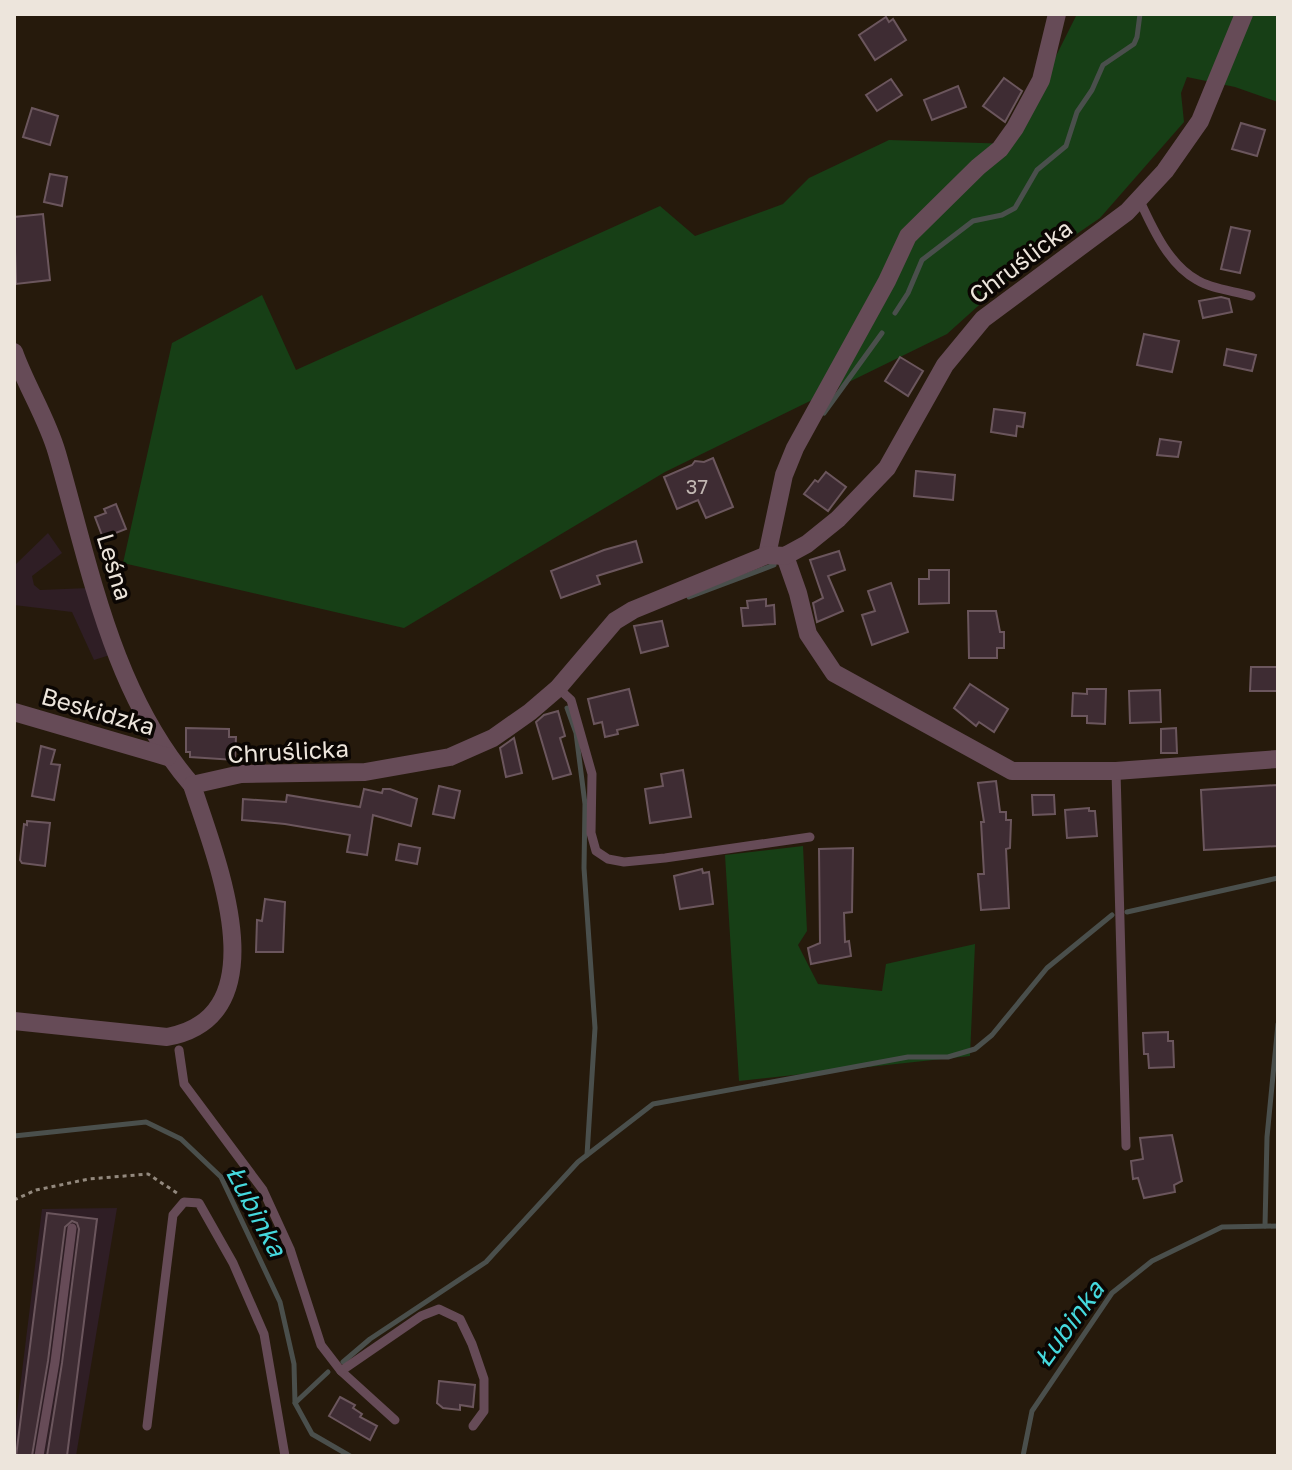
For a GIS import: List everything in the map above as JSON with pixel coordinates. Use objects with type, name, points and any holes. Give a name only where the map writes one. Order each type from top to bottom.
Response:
[{"type":"street","points":[[1057,14],[1041,80],[1015,128],[1000,149],[908,236],[887,281],[795,448],[784,475],[776,556],[798,593],[808,634],[834,673],[1012,771],[1116,771],[1278,759]]},
{"type":"street","name":"Chruślicka","points":[[192,785],[241,774],[365,772],[450,757],[493,738],[558,688],[615,621],[624,615],[807,544],[838,519],[887,468],[945,365],[983,319],[1127,212],[1165,171],[1200,121],[1244,14]]},
{"type":"street","name":"Leśna","points":[[14,352],[56,449],[93,591],[136,699],[168,757],[192,785]]},
{"type":"street","name":"Beskidzka","points":[[14,712],[168,757]]},
{"type":"street","points":[[14,1021],[167,1037],[189,1031],[213,1015],[222,1001],[232,967],[232,935],[225,890],[192,785]]},
{"type":"lane","points":[[1139,199],[1151,226],[1172,257],[1197,281],[1251,296]]},
{"type":"lane","points":[[558,688],[571,700],[592,774],[591,833],[596,851],[608,859],[624,862],[665,858],[810,837]]},
{"type":"lane","points":[[1116,771],[1126,1146]]},
{"type":"lane","points":[[179,1050],[184,1084],[263,1190],[290,1249],[321,1345],[341,1371],[395,1420]]},
{"type":"lane","points":[[147,1426],[173,1215],[184,1202],[199,1203],[233,1263],[264,1334],[285,1456]]},
{"type":"lane","points":[[39,1456],[72,1228]]},
{"type":"lane","points":[[341,1371],[421,1316],[439,1309],[460,1319],[484,1379],[484,1411],[473,1426]]},
{"type":"path","points":[[14,1200],[36,1190],[89,1179],[148,1174],[173,1189],[184,1202]]},
{"type":"shaded area","points":[[48,533],[62,553],[32,576],[34,585],[40,590],[89,588],[110,655],[94,660],[72,612],[14,605],[14,566]]},
{"type":"shaded area","points":[[117,1208],[76,1456],[14,1456],[42,1209]]},
{"type":"green space","points":[[1077,14],[1278,14],[1278,102],[1235,87],[1187,77],[1181,93],[1184,122],[1100,218],[998,288],[947,334],[665,472],[404,628],[123,563],[172,343],[262,295],[296,370],[660,206],[695,236],[783,204],[809,178],[889,140],[1012,144]]},
{"type":"green space","points":[[803,846],[807,931],[798,945],[818,984],[882,991],[886,964],[975,944],[970,1056],[739,1081],[725,855]]},
{"type":"building","points":[[886,17],[889,22],[893,19],[906,40],[875,60],[859,35]]},
{"type":"building","points":[[1004,78],[1022,91],[1005,122],[983,106]]},
{"type":"building","points":[[891,79],[902,95],[877,111],[866,95]]},
{"type":"building","points":[[958,86],[966,107],[932,120],[924,100]]},
{"type":"building","points":[[32,108],[58,116],[50,145],[23,137]]},
{"type":"building","points":[[1241,123],[1265,130],[1257,156],[1232,149]]},
{"type":"building","points":[[50,174],[67,177],[62,206],[44,202]]},
{"type":"building","points":[[43,214],[50,280],[16,284],[14,217]]},
{"type":"building","points":[[1231,227],[1250,231],[1240,273],[1221,269]]},
{"type":"building","points":[[1221,297],[1229,299],[1232,312],[1203,318],[1199,301]]},
{"type":"building","points":[[1144,334],[1179,341],[1172,372],[1137,365]]},
{"type":"building","points":[[1227,349],[1256,355],[1252,371],[1224,365]]},
{"type":"building","points":[[900,357],[923,371],[908,396],[885,381]]},
{"type":"building","points":[[994,409],[1025,413],[1023,427],[1017,426],[1016,436],[991,432]]},
{"type":"building","points":[[1160,439],[1181,442],[1178,457],[1157,455]]},
{"type":"building","points":[[713,458],[733,507],[706,518],[698,500],[677,509],[664,477],[695,461],[704,462]]},
{"type":"building","points":[[916,471],[955,475],[953,500],[914,496]]},
{"type":"building","points":[[826,472],[846,487],[828,511],[804,494]]},
{"type":"building","points":[[116,504],[126,529],[103,538],[95,517]]},
{"type":"building","points":[[636,541],[642,562],[597,576],[600,584],[561,598],[551,571]]},
{"type":"building","points":[[839,551],[845,570],[828,576],[843,611],[817,622],[813,603],[823,598],[810,560]]},
{"type":"building","points":[[929,570],[949,570],[949,603],[919,604],[919,579],[929,579]]},
{"type":"building","points":[[891,583],[908,632],[872,645],[862,615],[875,611],[868,591]]},
{"type":"building","points":[[766,599],[766,606],[774,605],[775,624],[743,626],[741,608],[748,608],[747,601]]},
{"type":"building","points":[[968,611],[996,611],[1000,632],[1004,632],[1004,648],[997,648],[997,658],[969,658]]},
{"type":"building","points":[[662,621],[668,646],[641,653],[634,626]]},
{"type":"building","points":[[1251,667],[1278,667],[1278,691],[1250,691]]},
{"type":"building","points":[[970,684],[1008,709],[994,732],[979,722],[976,726],[954,708]]},
{"type":"building","points":[[629,689],[638,725],[617,730],[618,734],[605,737],[602,722],[594,724],[588,699]]},
{"type":"building","points":[[1087,689],[1106,689],[1105,724],[1087,723],[1087,716],[1072,716],[1073,693],[1087,694]]},
{"type":"building","points":[[1160,690],[1161,722],[1130,723],[1129,691]]},
{"type":"building","points":[[558,711],[565,736],[560,738],[571,774],[553,779],[536,722],[544,715]]},
{"type":"building","points":[[186,728],[229,729],[229,737],[236,737],[235,760],[190,757],[190,752],[186,752]]},
{"type":"building","points":[[1176,728],[1177,753],[1161,753],[1161,729]]},
{"type":"building","points":[[514,738],[522,773],[506,777],[500,748]]},
{"type":"building","points":[[41,746],[55,750],[51,764],[60,765],[54,800],[32,796]]},
{"type":"building","points":[[683,770],[691,817],[650,823],[645,789],[663,786],[661,774]]},
{"type":"building","points":[[996,781],[1000,812],[1006,812],[1006,820],[1011,820],[1010,848],[1006,849],[1009,908],[981,910],[978,874],[984,874],[981,822],[984,822],[978,783]]},
{"type":"building","points":[[1277,785],[1278,846],[1204,850],[1201,790]]},
{"type":"building","points":[[439,786],[460,791],[454,818],[433,814]]},
{"type":"building","points":[[364,789],[382,793],[383,789],[390,789],[417,799],[411,826],[373,815],[367,855],[347,852],[350,835],[242,820],[243,799],[286,802],[287,795],[360,807]]},
{"type":"building","points":[[1032,795],[1054,795],[1055,814],[1033,815]]},
{"type":"building","points":[[1089,808],[1089,811],[1095,811],[1097,836],[1067,838],[1065,810]]},
{"type":"building","points":[[27,821],[50,823],[45,866],[22,863],[20,860],[24,824],[27,825]]},
{"type":"building","points":[[399,844],[420,848],[417,864],[396,860]]},
{"type":"building","points":[[853,848],[852,912],[844,913],[845,942],[849,941],[851,956],[811,964],[808,948],[820,943],[819,849]]},
{"type":"building","points":[[702,869],[703,873],[709,872],[713,904],[680,909],[674,876]]},
{"type":"building","points":[[265,899],[285,902],[283,952],[256,952],[257,920],[262,921]]},
{"type":"building","points":[[1168,1032],[1168,1041],[1173,1041],[1174,1067],[1149,1068],[1148,1054],[1144,1054],[1143,1033]]},
{"type":"building","points":[[1172,1135],[1182,1181],[1174,1185],[1175,1192],[1144,1198],[1138,1178],[1133,1179],[1131,1161],[1143,1159],[1140,1138]]},
{"type":"building","points":[[47,1213],[97,1219],[67,1456],[47,1456],[79,1229],[77,1223],[72,1221],[65,1227],[32,1456],[16,1456]]},
{"type":"building","points":[[439,1381],[475,1385],[473,1407],[460,1405],[460,1410],[443,1408],[437,1403]]},
{"type":"building","points":[[340,1397],[355,1405],[353,1408],[362,1414],[360,1417],[377,1426],[370,1440],[329,1416]]},
{"type":"waterway","points":[[895,313],[908,293],[922,260],[973,221],[1002,215],[1015,208],[1037,170],[1066,146],[1077,112],[1092,90],[1103,65],[1134,44],[1140,14]]},
{"type":"waterway","points":[[824,413],[882,333]]},
{"type":"waterway","points":[[689,597],[774,565]]},
{"type":"waterway","points":[[567,708],[576,733],[585,804],[584,868],[595,1028],[587,1155]]},
{"type":"waterway","points":[[1127,912],[1278,878]]},
{"type":"waterway","points":[[343,1362],[370,1339],[486,1262],[578,1162],[653,1104],[908,1057],[948,1057],[975,1049],[992,1035],[1047,968],[1112,915]]},
{"type":"waterway","points":[[1265,1226],[1267,1137],[1278,1024]]},
{"type":"waterway","name":"Łubinka","points":[[14,1136],[146,1122],[181,1139],[221,1177],[280,1302],[294,1364],[295,1403],[312,1434],[350,1456]]},
{"type":"waterway","name":"Łubinka","points":[[1023,1456],[1032,1411],[1112,1293],[1152,1261],[1222,1227],[1278,1226]]},
{"type":"waterway","points":[[295,1403],[328,1372]]}]
